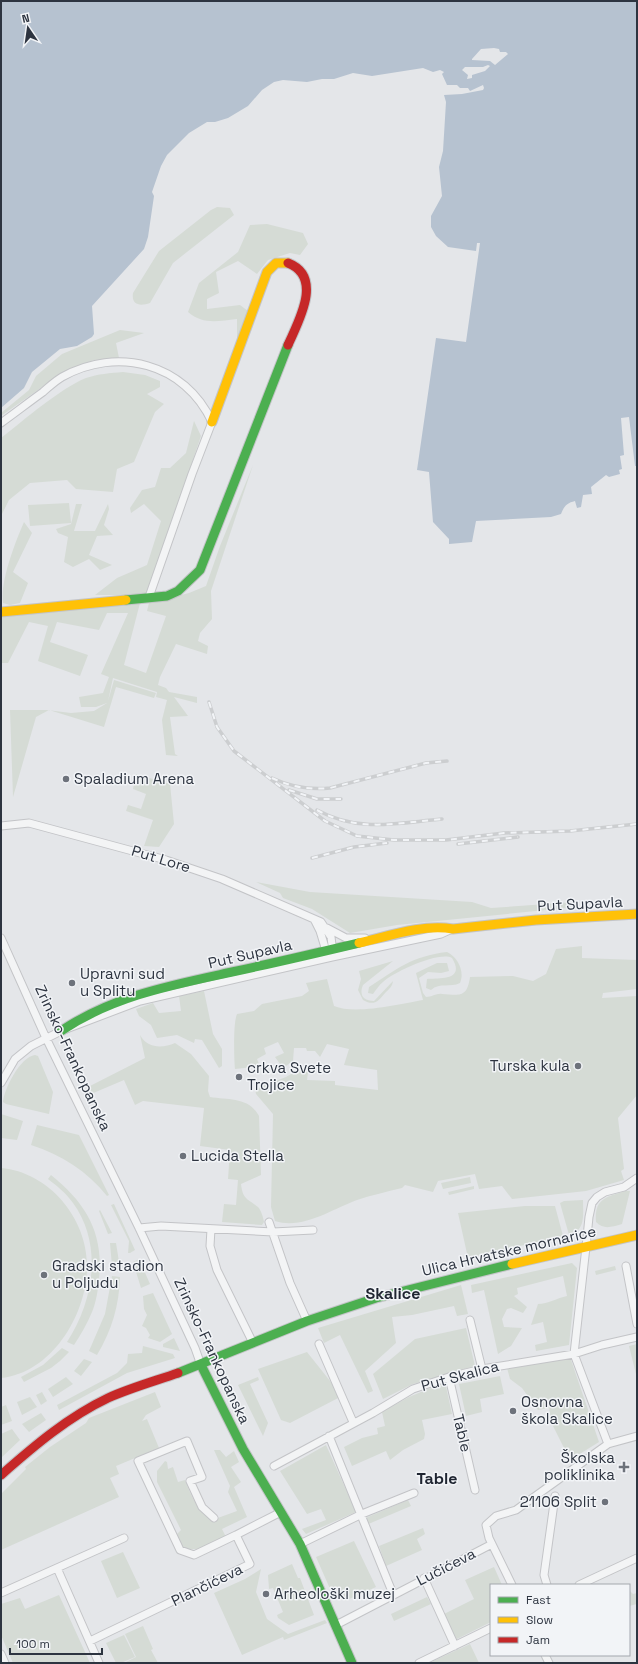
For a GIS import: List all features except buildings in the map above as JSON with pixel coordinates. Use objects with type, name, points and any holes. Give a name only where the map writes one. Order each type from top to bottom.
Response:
[{"type":"street","points":[[1,612],[167,596],[178,591],[200,570],[264,403],[304,307],[307,292],[306,280],[296,266],[278,262],[272,265],[267,272],[192,474],[149,597]]},
{"type":"street","points":[[1,423],[62,377],[98,363],[119,360],[142,363],[170,375],[191,391],[206,408],[212,422]]},
{"type":"street","name":"Put Lore","points":[[1,826],[29,823],[159,858],[222,878],[314,919],[346,938],[377,939]]},
{"type":"street","name":"Put Supavla","points":[[1,1083],[12,1063],[23,1051],[61,1031],[76,1020],[108,1005],[138,996],[330,952],[377,939],[440,927],[453,929],[529,921],[637,914]]},
{"type":"street","points":[[314,919],[330,952]]},
{"type":"street","points":[[326,927],[331,936],[330,952]]},
{"type":"street","name":"Put Supavla","points":[[330,952],[441,934],[453,929]]},
{"type":"street","name":"Zrinsko-Frankopanska","points":[[1,938],[46,1038],[139,1228],[195,1348],[201,1365],[243,1449],[300,1544],[352,1663]]},
{"type":"street","points":[[608,1444],[574,1354],[589,1217],[594,1200],[605,1192],[624,1187],[637,1178]]},
{"type":"street","points":[[269,1222],[290,1283],[307,1321]]},
{"type":"street","points":[[139,1228],[161,1226],[273,1232],[313,1230]]},
{"type":"street","points":[[211,1229],[210,1246],[217,1270],[253,1343]]},
{"type":"street","name":"Ulica Hrvatske mornarice","points":[[1,1475],[39,1441],[109,1398],[201,1365],[307,1321],[376,1298],[435,1282],[637,1236]]},
{"type":"street","points":[[626,1266],[637,1324]]},
{"type":"street","points":[[470,1320],[482,1369]]},
{"type":"street","name":"Put Skalica","points":[[274,1466],[353,1422],[373,1413],[413,1389],[449,1377],[482,1369],[574,1354],[602,1345],[637,1337]]},
{"type":"street","points":[[319,1344],[353,1422]]},
{"type":"street","name":"Table","points":[[449,1377],[476,1490]]},
{"type":"street","points":[[329,1436],[362,1514],[393,1594]]},
{"type":"street","points":[[512,1584],[486,1530],[486,1525],[490,1520],[516,1510],[608,1444],[637,1436]]},
{"type":"street","points":[[214,1518],[202,1507],[190,1481],[202,1477],[187,1441],[138,1461],[180,1550],[194,1555],[281,1512]]},
{"type":"street","points":[[300,1544],[362,1514],[414,1493]]},
{"type":"street","points":[[547,1584],[544,1575],[555,1496]]},
{"type":"street","name":"Plančićeva","points":[[90,1641],[250,1564],[236,1535]]},
{"type":"street","points":[[1,1593],[124,1538]]},
{"type":"street","name":"Lučićeva","points":[[336,1625],[393,1594],[492,1544]]},
{"type":"street","points":[[581,1584],[637,1558]]},
{"type":"street","points":[[57,1568],[100,1663]]},
{"type":"street","points":[[424,1578],[455,1646]]},
{"type":"street","points":[[419,1663],[490,1628]]},
{"type":"street","points":[[1,1654],[5,1663]]},
{"type":"shaded area","points":[[217,207],[230,208],[234,215],[173,263],[150,303],[140,305],[135,303],[133,293],[159,251],[211,210]]},
{"type":"shaded area","points":[[267,224],[303,233],[308,244],[300,255],[290,253],[268,260],[257,274],[238,261],[216,272],[219,293],[207,299],[207,309],[240,305],[248,311],[237,345],[237,319],[211,321],[199,319],[188,312],[199,283],[238,252],[250,225]]},
{"type":"shaded area","points":[[120,330],[144,333],[116,343],[119,358],[94,360],[62,373],[1,416],[1,413],[29,390],[36,376],[62,354]]},
{"type":"shaded area","points":[[123,372],[145,375],[160,381],[160,387],[147,394],[164,404],[155,412],[134,462],[117,469],[113,492],[76,489],[67,480],[30,483],[9,500],[1,516],[1,438],[43,405],[76,383],[86,378],[109,373]]},
{"type":"shaded area","points":[[194,421],[201,436],[147,595],[95,595],[117,578],[147,565],[161,521],[144,504],[131,513],[130,508],[142,490],[155,487],[161,468],[170,468],[186,453]]},
{"type":"shaded area","points":[[253,465],[211,591],[212,619],[200,633],[198,641],[208,646],[207,654],[176,644],[160,677],[158,685],[166,688],[169,692],[197,697],[197,703],[174,697],[188,716],[170,717],[175,754],[178,756],[166,755],[162,720],[167,700],[156,697],[157,692],[113,678],[108,701],[114,680],[156,693],[154,698],[116,687],[104,727],[50,710],[71,713],[94,711],[107,703],[96,707],[81,707],[79,697],[103,693],[109,677],[101,674],[128,613],[107,613],[99,630],[57,622],[50,642],[88,655],[80,676],[38,661],[48,626],[29,622],[8,663],[1,663],[1,618],[10,615],[140,603],[124,665],[146,673],[166,616],[147,611],[149,603],[189,593],[206,586],[220,546]]},
{"type":"shaded area","points":[[69,503],[71,523],[30,526],[28,505]]},
{"type":"shaded area","points":[[76,504],[82,504],[74,531],[95,531],[108,504],[109,509],[104,525],[113,535],[97,536],[89,555],[112,565],[100,570],[89,559],[73,567],[64,562],[68,537],[58,533],[56,529],[71,524]]},
{"type":"shaded area","points":[[24,522],[32,533],[13,572],[28,583],[20,603],[10,605],[3,603],[4,584],[13,551]]},
{"type":"shaded area","points":[[10,710],[49,710],[36,717],[13,797]]},
{"type":"shaded area","points":[[136,774],[170,784],[174,824],[159,847],[144,846],[153,820],[126,811],[128,805],[141,809],[146,794],[133,789]]},
{"type":"shaded area","points":[[256,882],[310,892],[472,902],[491,908],[574,902],[574,905],[566,908],[397,925],[350,933],[312,909],[283,898],[280,893]]},
{"type":"shaded area","points":[[582,946],[582,958],[637,960],[637,989],[603,993],[602,998],[637,996],[637,1095],[618,1118],[624,1169],[621,1171],[624,1180],[586,1191],[512,1199],[502,1186],[479,1189],[475,1174],[438,1181],[433,1192],[405,1185],[402,1188],[357,1200],[307,1221],[286,1223],[275,1221],[271,1207],[273,1114],[256,1094],[255,1089],[286,1077],[298,1070],[308,1072],[307,1080],[335,1081],[335,1085],[378,1090],[377,1070],[344,1065],[349,1049],[327,1044],[320,1057],[315,1051],[307,1051],[306,1048],[294,1048],[293,1061],[283,1068],[275,1057],[284,1053],[278,1042],[264,1048],[266,1054],[257,1059],[259,1064],[254,1067],[235,1069],[234,1032],[237,1014],[254,1011],[262,1004],[302,996],[309,991],[306,983],[327,979],[334,1006],[343,1008],[378,1008],[423,1000],[416,973],[437,963],[447,963],[449,971],[441,973],[428,972],[419,978],[423,993],[426,997],[440,994],[462,994],[467,989],[470,977],[513,976],[533,981],[546,974],[556,949]]},
{"type":"shaded area","points":[[447,952],[454,957],[460,965],[462,974],[460,983],[438,986],[431,990],[426,988],[427,979],[449,977],[456,971],[452,958],[437,957],[406,968],[382,983],[373,994],[368,993],[369,987],[405,964],[424,957]]},
{"type":"shaded area","points":[[393,961],[363,985],[361,992],[365,999],[374,1001],[393,981],[391,987],[374,1003],[363,1000],[358,990],[361,979],[359,971]]},
{"type":"shaded area","points":[[204,991],[213,1034],[222,1049],[222,1066],[219,1068],[202,1040],[195,1039],[194,1043],[177,1035],[157,1038],[151,1025],[139,1016],[136,1009],[153,1003],[159,1013],[181,1011],[179,996]]},
{"type":"shaded area","points":[[140,1035],[147,1043],[155,1046],[160,1047],[175,1043],[191,1054],[209,1076],[208,1091],[210,1097],[244,1102],[250,1105],[259,1116],[261,1175],[241,1184],[244,1196],[260,1210],[264,1222],[262,1225],[222,1222],[224,1204],[236,1205],[238,1180],[228,1179],[230,1150],[200,1146],[204,1108],[143,1101],[135,1105],[124,1080],[91,1094],[88,1087],[145,1058]]},
{"type":"shaded area","points":[[35,1055],[38,1056],[53,1092],[49,1114],[3,1102],[6,1089],[14,1074],[24,1061]]},
{"type":"shaded area","points":[[1,1114],[23,1121],[17,1140],[1,1138]]},
{"type":"shaded area","points":[[37,1125],[79,1135],[109,1195],[107,1196],[91,1179],[73,1165],[53,1154],[31,1145]]},
{"type":"shaded area","name":"Gradski stadion u Poljudu","points":[[1,1168],[19,1171],[35,1178],[50,1188],[62,1201],[73,1216],[81,1232],[86,1249],[87,1267],[81,1303],[63,1338],[51,1353],[36,1365],[19,1374],[1,1378]]},
{"type":"shaded area","points":[[51,1175],[83,1208],[90,1220],[99,1247],[100,1262],[96,1301],[88,1321],[74,1345],[67,1342],[84,1309],[89,1291],[91,1254],[89,1236],[73,1203],[48,1179]]},
{"type":"shaded area","points":[[470,1177],[471,1183],[443,1189],[441,1183]]},
{"type":"shaded area","points":[[474,1186],[474,1189],[449,1195],[448,1192]]},
{"type":"shaded area","points":[[625,1191],[630,1191],[622,1224],[611,1227],[599,1225],[596,1222],[596,1214],[599,1204],[607,1197]]},
{"type":"shaded area","points":[[583,1200],[583,1216],[581,1226],[574,1233],[569,1235],[560,1203],[564,1201]]},
{"type":"shaded area","points":[[114,1204],[135,1250],[130,1253],[128,1253],[129,1241],[111,1205]]},
{"type":"shaded area","points":[[525,1206],[555,1206],[563,1236],[468,1258],[458,1213]]},
{"type":"shaded area","points":[[100,1210],[112,1233],[108,1234],[99,1211]]},
{"type":"shaded area","points":[[110,1243],[116,1243],[120,1268],[112,1266]]},
{"type":"shaded area","points":[[139,1259],[150,1284],[141,1288],[133,1262]]},
{"type":"shaded area","points":[[572,1263],[577,1268],[569,1345],[536,1351],[535,1345],[547,1342],[543,1322],[531,1325],[538,1304],[567,1296],[563,1276],[517,1288],[518,1294],[514,1296],[527,1307],[523,1313],[511,1308],[507,1309],[502,1319],[504,1327],[522,1328],[511,1346],[498,1354],[484,1290],[472,1293],[471,1285]]},
{"type":"shaded area","points":[[615,1266],[616,1270],[596,1275],[595,1271]]},
{"type":"shaded area","points":[[112,1276],[120,1277],[118,1298],[111,1327],[97,1355],[89,1351],[105,1314]]},
{"type":"shaded area","points":[[461,1285],[468,1314],[457,1316],[454,1306],[412,1315],[392,1317],[396,1343],[365,1371],[373,1391],[368,1393],[340,1335],[324,1343],[318,1328]]},
{"type":"shaded area","points":[[153,1293],[172,1334],[160,1342],[148,1338],[150,1335],[146,1328],[142,1326],[147,1315],[144,1309],[143,1296]]},
{"type":"shaded area","points":[[466,1328],[475,1366],[413,1384],[383,1399],[373,1374],[415,1339]]},
{"type":"shaded area","points":[[174,1338],[180,1351],[163,1347],[163,1344]]},
{"type":"shaded area","points":[[637,1344],[637,1378],[629,1346]]},
{"type":"shaded area","points":[[143,1346],[173,1354],[175,1358],[127,1373],[59,1410],[57,1405],[117,1373],[127,1363],[128,1354],[142,1353]]},
{"type":"shaded area","points":[[62,1348],[69,1352],[60,1361],[51,1368],[24,1382],[21,1377],[43,1365]]},
{"type":"shaded area","points":[[307,1352],[342,1396],[290,1423],[281,1420],[258,1369]]},
{"type":"shaded area","points":[[570,1357],[599,1442],[570,1460],[552,1424],[549,1408],[538,1410],[522,1388],[510,1379],[507,1368]]},
{"type":"shaded area","points":[[84,1359],[92,1362],[81,1376],[74,1371]]},
{"type":"shaded area","points":[[500,1376],[504,1394],[480,1399],[482,1412],[466,1416],[459,1384]]},
{"type":"shaded area","points":[[66,1377],[73,1384],[53,1397],[48,1389]]},
{"type":"shaded area","points":[[258,1377],[259,1380],[250,1384],[268,1423],[263,1436],[238,1385]]},
{"type":"shaded area","points":[[445,1382],[452,1414],[422,1420],[425,1434],[424,1439],[403,1450],[390,1460],[386,1451],[352,1466],[344,1447],[362,1438],[378,1434],[377,1428],[385,1426],[382,1412],[409,1397]]},
{"type":"shaded area","points":[[42,1392],[47,1401],[41,1405],[36,1395]]},
{"type":"shaded area","points":[[155,1392],[161,1407],[146,1415],[142,1421],[147,1419],[159,1448],[116,1466],[119,1474],[110,1478],[119,1497],[1,1550],[1,1494],[26,1469],[25,1467],[50,1447],[86,1423],[89,1418]]},
{"type":"shaded area","points":[[30,1397],[37,1407],[22,1415],[17,1402]]},
{"type":"shaded area","points":[[6,1405],[12,1421],[1,1425],[1,1407]]},
{"type":"shaded area","points":[[41,1413],[46,1420],[29,1432],[22,1424]]},
{"type":"shaded area","points":[[12,1429],[20,1440],[1,1458],[1,1434]]},
{"type":"shaded area","points":[[326,1445],[356,1512],[306,1534],[302,1529],[326,1520],[321,1509],[307,1514],[280,1471]]},
{"type":"shaded area","points":[[214,1450],[220,1450],[226,1457],[234,1451],[239,1462],[231,1467],[241,1482],[234,1487],[247,1517],[222,1529],[226,1537],[204,1547],[188,1549],[182,1547],[177,1534],[181,1530],[157,1482],[157,1471],[165,1461],[167,1462],[168,1469],[173,1467],[178,1482],[185,1480],[199,1507],[215,1519],[237,1511],[228,1492],[230,1486]]},
{"type":"shaded area","points":[[408,1500],[411,1506],[366,1525],[363,1519]]},
{"type":"shaded area","points":[[423,1528],[425,1534],[417,1539],[422,1550],[386,1566],[379,1546]]},
{"type":"shaded area","points":[[354,1541],[376,1587],[345,1601],[339,1588],[331,1591],[316,1557]]},
{"type":"shaded area","points":[[123,1552],[140,1588],[117,1598],[101,1561]]},
{"type":"shaded area","points":[[292,1564],[298,1578],[300,1578],[314,1615],[289,1625],[278,1618],[277,1615],[283,1612],[273,1588],[269,1589],[268,1575]]},
{"type":"shaded area","points":[[494,1567],[502,1584],[490,1584],[490,1622],[455,1640],[444,1614],[474,1599],[465,1580]]},
{"type":"shaded area","points":[[261,1569],[256,1592],[267,1619],[288,1634],[325,1620],[327,1623],[284,1640],[283,1637],[242,1655],[214,1593],[245,1579]]},
{"type":"shaded area","points":[[630,1591],[633,1594],[637,1593],[637,1604],[630,1606]]},
{"type":"shaded area","points":[[59,1595],[90,1663],[13,1663],[1,1635],[1,1604],[20,1598],[25,1609]]},
{"type":"shaded area","points":[[427,1597],[431,1604],[394,1621],[391,1614]]},
{"type":"shaded area","points":[[143,1626],[153,1649],[151,1650],[158,1663],[124,1663],[136,1657],[125,1634]]},
{"type":"shaded area","points":[[124,1635],[135,1657],[121,1663],[116,1663],[106,1643]]},
{"type":"shaded area","points":[[470,1644],[479,1663],[429,1663]]},
{"type":"water","points":[[1,1],[637,1],[637,466],[635,466],[629,417],[621,418],[624,455],[620,456],[622,469],[619,470],[620,474],[609,477],[606,475],[591,487],[592,494],[583,495],[581,507],[577,508],[575,501],[566,505],[561,514],[551,517],[476,521],[472,542],[449,544],[449,539],[433,522],[429,472],[417,470],[436,338],[466,342],[480,243],[477,243],[476,251],[448,247],[436,236],[431,227],[431,216],[442,196],[439,167],[443,151],[446,102],[444,95],[462,94],[483,90],[484,88],[483,85],[470,91],[468,88],[460,88],[457,85],[447,85],[442,74],[444,72],[440,70],[433,72],[423,68],[372,76],[353,73],[334,79],[322,79],[307,82],[283,80],[274,82],[262,90],[248,106],[228,118],[215,122],[207,122],[189,133],[167,155],[161,166],[152,192],[154,196],[148,237],[144,249],[92,306],[94,334],[92,337],[77,346],[60,349],[32,372],[24,388],[1,408]],"holes":[[[481,49],[499,49],[500,52],[506,52],[508,54],[495,65],[490,61],[472,60]],[[488,65],[490,66],[485,71],[472,75],[472,78],[467,79],[468,75],[462,70],[465,67],[483,67]]]},
{"type":"railway","points":[[209,702],[217,727],[234,751],[325,821],[357,836],[394,840],[446,840],[504,833],[570,831],[637,824]]},
{"type":"railway","points":[[272,778],[286,784],[300,787],[315,789],[330,788],[426,763],[447,761]]},
{"type":"railway","points":[[289,790],[317,799],[341,799]]},
{"type":"railway","points":[[317,810],[348,822],[363,824],[378,825],[442,819]]},
{"type":"railway","points":[[458,844],[518,837]]},
{"type":"railway","points":[[312,858],[354,847],[387,843]]},
{"type":"traffic: fast","points":[[126,600],[167,596],[178,591],[200,570],[288,345]]},
{"type":"traffic: fast","points":[[61,1031],[101,1009],[144,993],[359,943]]},
{"type":"traffic: fast","points":[[178,1373],[307,1321],[376,1298],[512,1264]]},
{"type":"traffic: fast","points":[[201,1365],[243,1449],[300,1544],[352,1663]]},
{"type":"traffic: slow","points":[[212,422],[267,272],[276,263],[288,263]]},
{"type":"traffic: slow","points":[[1,612],[126,600]]},
{"type":"traffic: slow","points":[[359,943],[418,929],[453,929],[536,920],[637,914]]},
{"type":"traffic: slow","points":[[512,1264],[637,1235]]},
{"type":"traffic: jam","points":[[288,263],[299,270],[305,278],[306,289],[302,313],[288,345]]},
{"type":"traffic: jam","points":[[1,1475],[26,1453],[79,1414],[108,1398],[178,1373]]},
{"type":"place","name":"Spaladium Arena","points":[[66,779]]},
{"type":"place","name":"Upravni sud u Splitu","points":[[72,983]]},
{"type":"place","name":"Turska kula","points":[[578,1066]]},
{"type":"place","name":"crkva Svete Trojice","points":[[239,1077]]},
{"type":"place","name":"Lucida Stella","points":[[183,1156]]},
{"type":"place","name":"Gradski stadion u Poljudu","points":[[44,1275]]},
{"type":"place","name":"Osnovna škola Skalice","points":[[513,1411]]},
{"type":"place","name":"Školska poliklinika","points":[[624,1467]]},
{"type":"place","name":"21106 Split","points":[[605,1502]]},
{"type":"place","name":"Arheološki muzej","points":[[266,1594]]},
{"type":"district","name":"Skalice","points":[[393,1293]]},
{"type":"district","name":"Table","points":[[437,1478]]}]
